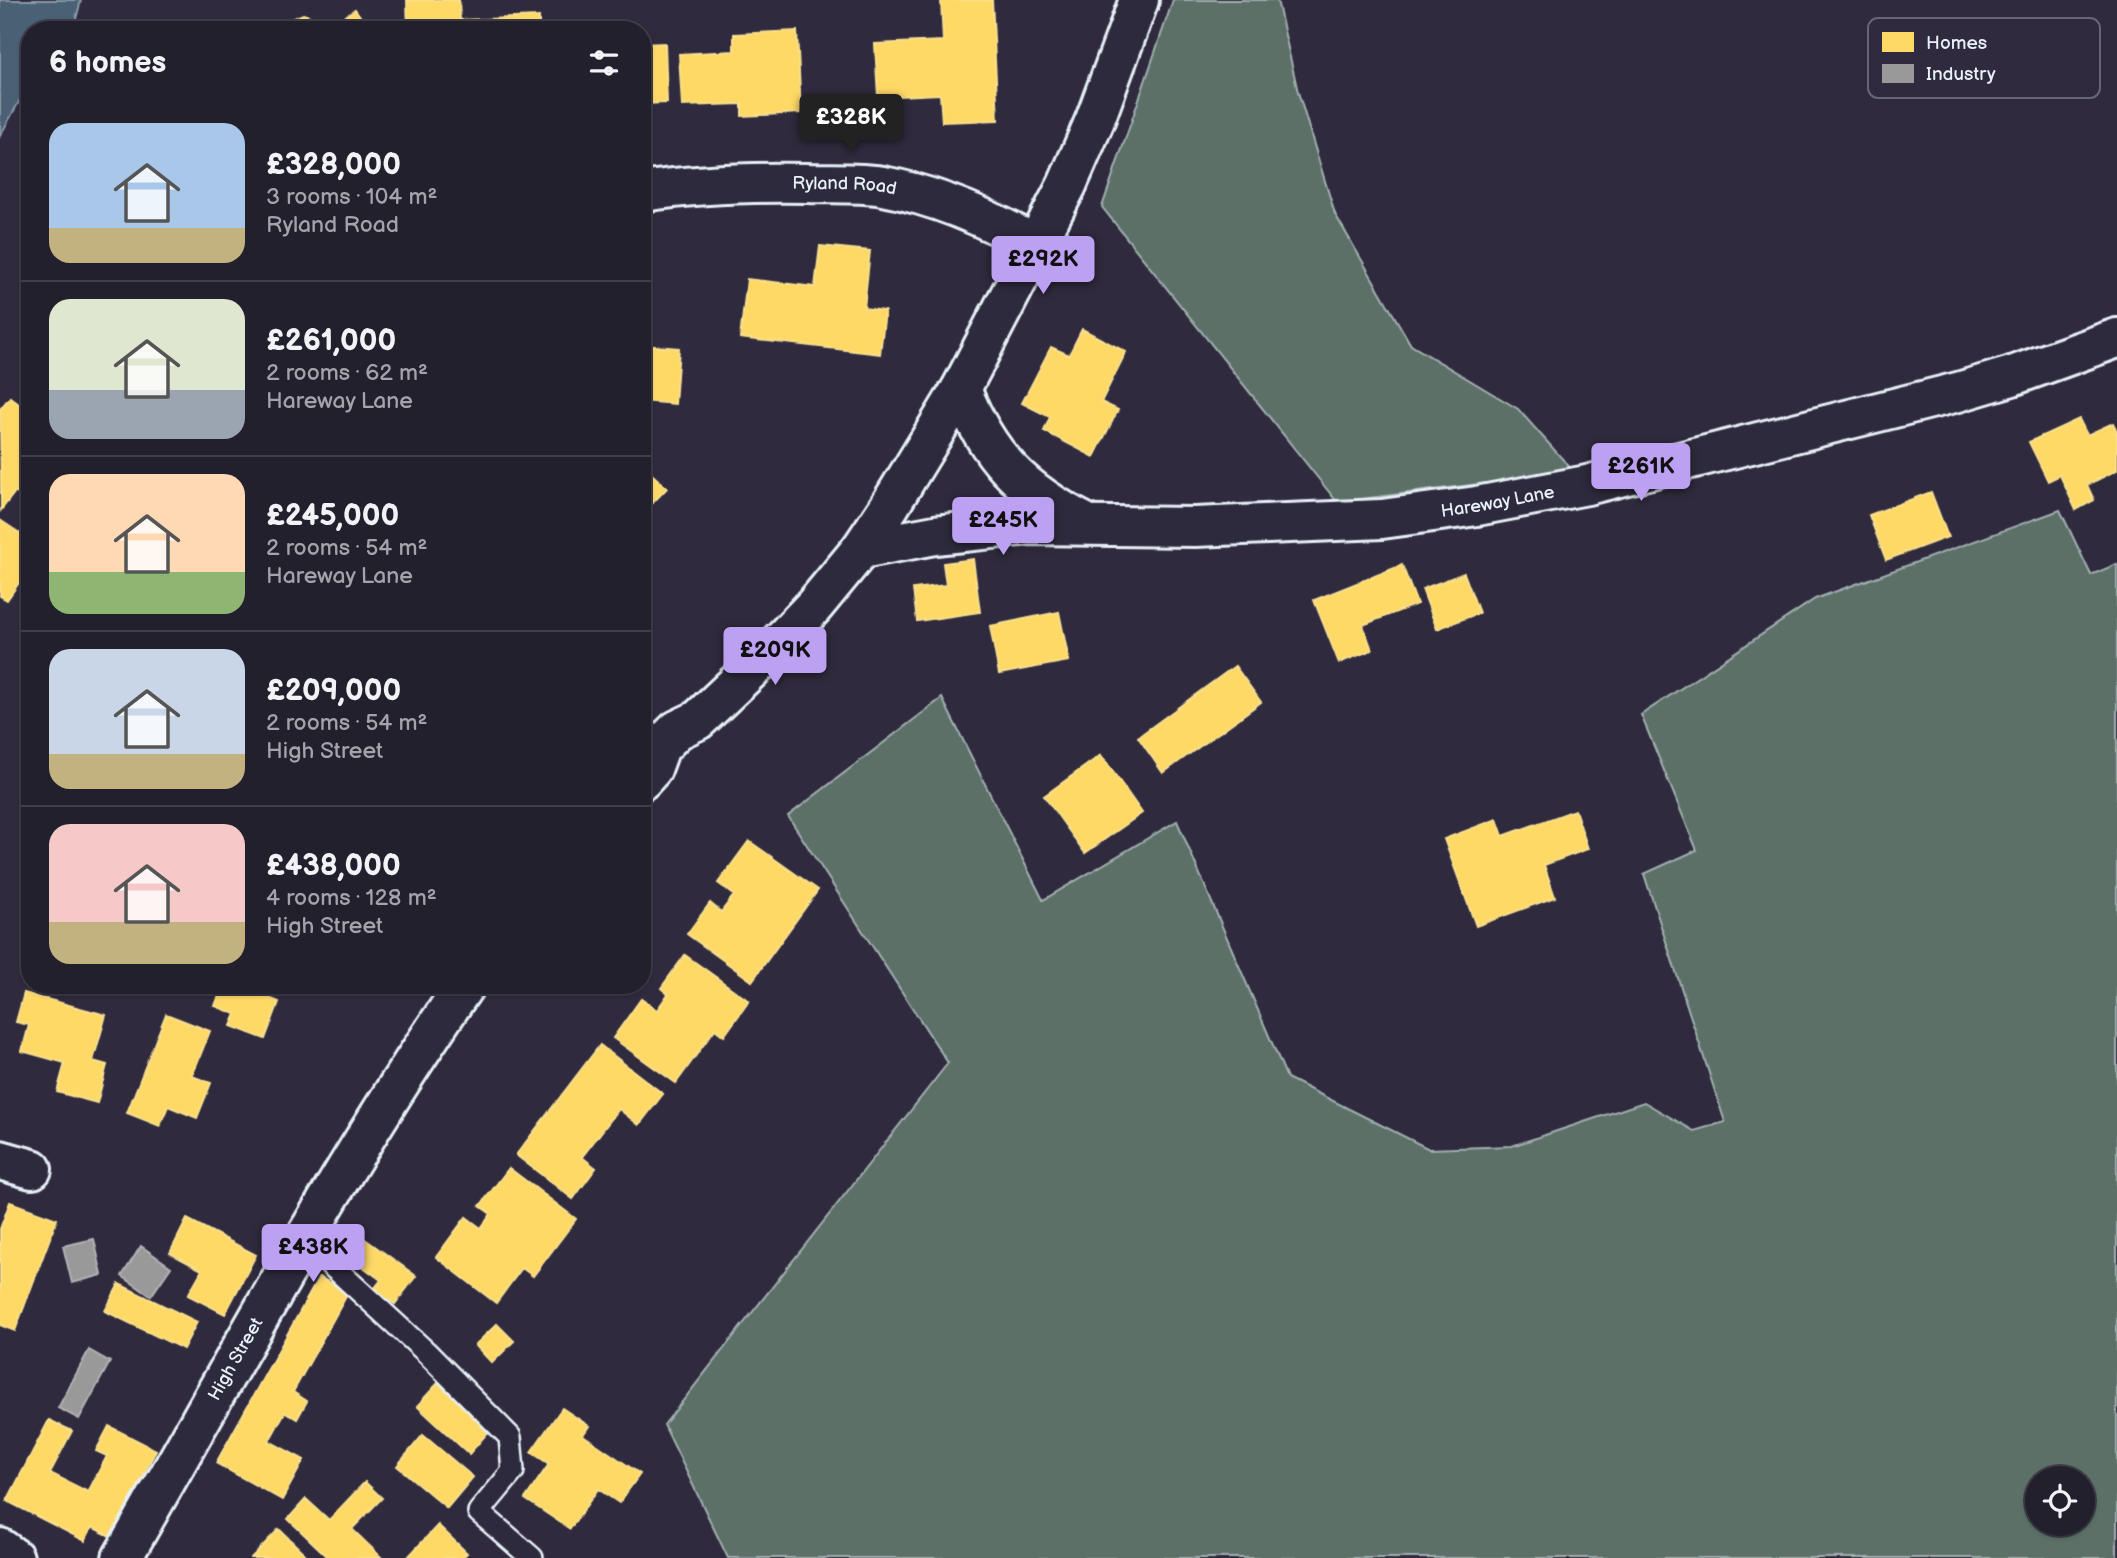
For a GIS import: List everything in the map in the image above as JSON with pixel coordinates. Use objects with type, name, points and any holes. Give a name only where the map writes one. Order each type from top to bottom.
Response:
[{"type":"street","points":[[651,770],[660,747],[677,730],[698,720],[774,648],[814,606],[861,549],[961,389],[1037,246],[1095,120],[1139,0]]},
{"type":"street","name":"Ryland Road","points":[[651,191],[728,183],[772,182],[879,186],[938,201],[1018,234],[1037,246]]},
{"type":"street","name":"Hareway Lane","points":[[861,549],[983,529],[1088,524],[1195,527],[1382,519],[1491,503],[1587,485],[1958,392],[2012,376],[2117,338]]},
{"type":"street","points":[[961,389],[982,435],[1011,472],[1056,508],[1088,524]]},
{"type":"street","name":"High Street","points":[[122,1558],[362,1140],[459,994]]},
{"type":"street","points":[[0,1548],[14,1558]]},
{"type":"lane","points":[[304,1240],[426,1352],[510,1437],[513,1471],[479,1512],[532,1558]]},
{"type":"green space","points":[[1173,0],[1277,0],[1298,92],[1335,214],[1411,345],[1518,409],[1574,472],[1337,502],[1102,207]]},
{"type":"green space","points":[[2060,510],[2091,575],[2117,564],[2117,1558],[728,1558],[664,1425],[948,1063],[788,816],[942,698],[1043,900],[1177,821],[1287,1078],[1429,1149],[1512,1146],[1644,1102],[1694,1131],[1725,1122],[1644,874],[1697,850],[1641,715],[1815,599]]},
{"type":"water","points":[[0,0],[81,0],[75,21],[21,21],[21,98],[0,136]]},
{"type":"building: Homes","points":[[407,0],[459,0],[460,20],[539,17],[539,21],[408,21]]},
{"type":"building: Homes","points":[[941,0],[992,0],[998,120],[942,122],[940,94],[878,97],[875,44],[943,41]]},
{"type":"building: Homes","points":[[355,9],[364,21],[338,21]]},
{"type":"building: Homes","points":[[303,14],[318,21],[291,21]]},
{"type":"building: Homes","points":[[797,31],[801,113],[742,116],[742,104],[682,106],[679,54],[734,51],[734,34]]},
{"type":"building: Homes","points":[[665,43],[667,103],[651,104],[651,44]]},
{"type":"building: Homes","points":[[820,246],[870,251],[864,308],[885,311],[880,354],[740,338],[747,279],[815,287]]},
{"type":"building: Homes","points":[[1082,329],[1126,352],[1101,402],[1118,410],[1094,457],[1044,431],[1050,417],[1022,403],[1051,347],[1069,355]]},
{"type":"building: Homes","points":[[651,346],[679,348],[675,404],[651,402]]},
{"type":"building: Homes","points":[[10,397],[21,406],[21,496],[15,492],[1,510],[0,409]]},
{"type":"building: Homes","points":[[2079,419],[2087,435],[2113,423],[2117,431],[2117,470],[2087,485],[2094,500],[2076,510],[2060,475],[2048,481],[2029,442]]},
{"type":"building: Homes","points":[[651,473],[667,488],[651,505]]},
{"type":"building: Homes","points":[[1931,492],[1948,537],[1886,560],[1869,515]]},
{"type":"building: Homes","points":[[0,520],[21,534],[21,580],[7,600],[0,596]]},
{"type":"building: Homes","points":[[973,559],[980,612],[917,621],[913,589],[946,585],[943,563]]},
{"type":"building: Homes","points":[[1402,565],[1417,604],[1363,625],[1372,650],[1339,663],[1314,600]]},
{"type":"building: Homes","points":[[1464,573],[1479,613],[1437,629],[1422,589]]},
{"type":"building: Homes","points":[[1059,612],[1069,661],[999,674],[990,626]]},
{"type":"building: Homes","points":[[1235,666],[1261,702],[1163,773],[1138,737]]},
{"type":"building: Homes","points":[[1101,755],[1142,813],[1085,853],[1044,796]]},
{"type":"building: Homes","points":[[1575,810],[1588,849],[1544,865],[1555,897],[1476,926],[1444,839],[1497,819],[1503,836]]},
{"type":"building: Homes","points":[[749,841],[818,890],[752,981],[687,934],[710,903],[721,912],[734,895],[718,883]]},
{"type":"building: Homes","points":[[685,955],[749,1001],[724,1036],[715,1029],[676,1083],[613,1038],[641,999],[657,1010],[668,994],[661,988]]},
{"type":"building: Homes","points":[[24,994],[106,1015],[93,1061],[107,1065],[97,1103],[57,1092],[65,1063],[22,1051],[29,1025],[16,1022]]},
{"type":"building: Homes","points":[[220,994],[259,994],[279,1002],[265,1039],[231,1026],[236,1014],[215,1006]]},
{"type":"building: Homes","points":[[166,1014],[210,1031],[192,1076],[211,1083],[197,1118],[168,1106],[160,1126],[127,1113]]},
{"type":"building: Homes","points":[[600,1045],[663,1094],[639,1125],[619,1109],[582,1157],[596,1168],[573,1199],[516,1155]]},
{"type":"building: Homes","points":[[509,1168],[576,1219],[533,1276],[522,1268],[496,1303],[436,1257],[466,1217],[481,1228],[491,1214],[480,1206]]},
{"type":"building: Homes","points":[[10,1202],[57,1219],[15,1331],[0,1325],[0,1229]]},
{"type":"building: Homes","points":[[187,1219],[256,1255],[225,1314],[188,1295],[202,1270],[170,1253]]},
{"type":"building: Homes","points":[[354,1231],[416,1276],[395,1304],[374,1289],[381,1280],[340,1250]]},
{"type":"building: Homes","points":[[319,1277],[348,1293],[293,1392],[307,1401],[297,1419],[285,1412],[269,1441],[304,1460],[282,1500],[216,1463]]},
{"type":"building: Homes","points":[[119,1284],[197,1322],[183,1349],[105,1311]]},
{"type":"building: Homes","points":[[497,1324],[514,1341],[492,1363],[475,1345]]},
{"type":"building: Homes","points":[[438,1383],[489,1431],[469,1454],[417,1406]]},
{"type":"building: Homes","points":[[562,1408],[589,1426],[583,1435],[640,1474],[619,1503],[598,1489],[570,1529],[525,1499],[549,1464],[531,1452]]},
{"type":"building: Homes","points":[[49,1420],[72,1431],[50,1473],[88,1492],[107,1456],[96,1451],[109,1426],[156,1450],[112,1537],[92,1527],[85,1541],[7,1501]]},
{"type":"building: Homes","points":[[423,1435],[473,1477],[447,1508],[397,1466]]},
{"type":"building: Homes","points":[[365,1482],[382,1498],[352,1529],[382,1558],[329,1558],[288,1519],[306,1499],[329,1520]]},
{"type":"building: Homes","points":[[438,1525],[467,1553],[462,1558],[407,1558]]},
{"type":"building: Homes","points":[[279,1529],[309,1558],[251,1558]]},
{"type":"building: Industry","points":[[94,1239],[102,1275],[72,1283],[63,1246]]},
{"type":"building: Industry","points":[[141,1246],[171,1267],[151,1296],[122,1276]]},
{"type":"building: Industry","points":[[89,1350],[110,1362],[79,1419],[58,1408]]}]
